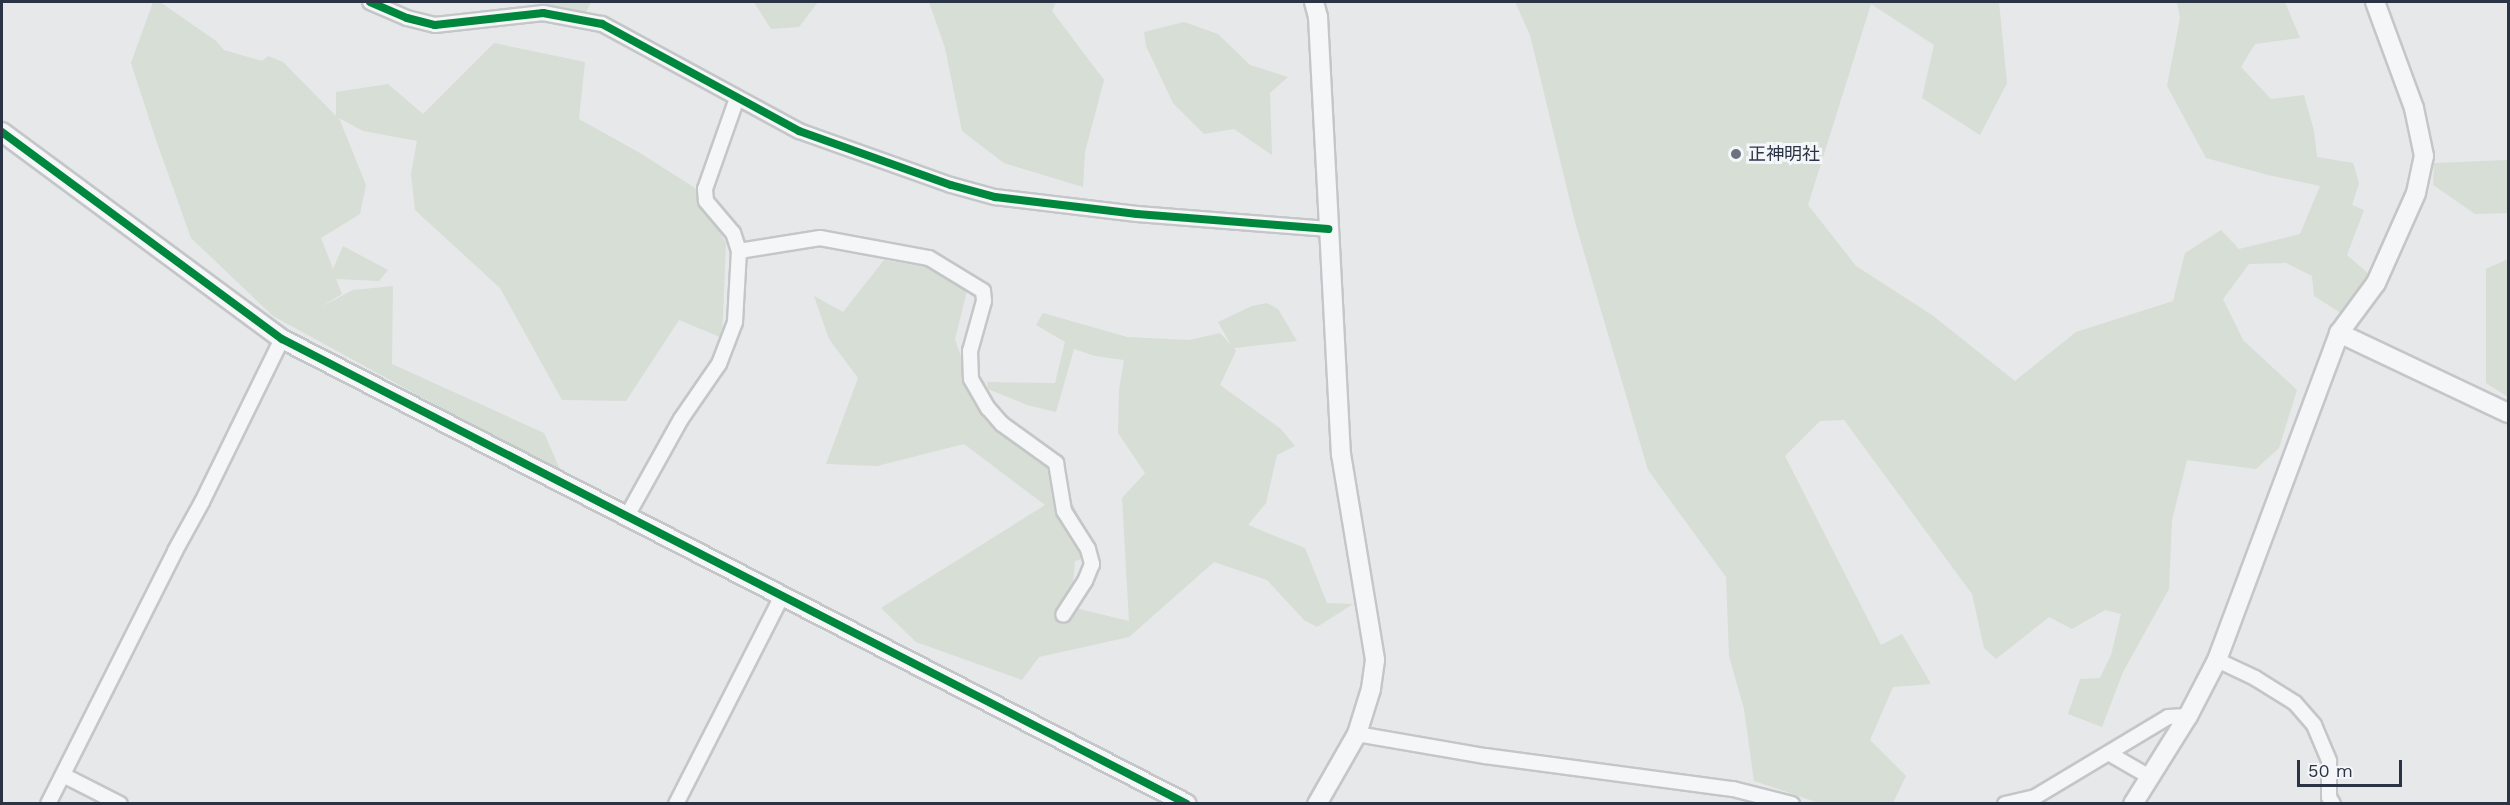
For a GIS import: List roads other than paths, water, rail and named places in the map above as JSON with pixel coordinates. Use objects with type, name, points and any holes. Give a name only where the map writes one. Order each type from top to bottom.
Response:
[{"type":"street","points":[[370,2],[407,18],[435,25],[543,13],[602,24],[799,131],[951,185],[995,197],[1137,214],[1328,229]]},
{"type":"street","points":[[1314,2],[1318,17],[1341,454],[1375,660],[1371,689],[1356,734],[1317,804]]},
{"type":"street","points":[[2133,804],[2148,776],[2188,716],[2217,660],[2339,333],[2376,283],[2422,175],[2424,156],[2414,108],[2375,2]]},
{"type":"street","points":[[627,516],[681,419],[719,364],[735,322],[739,251],[733,233],[706,201],[705,189],[737,98]]},
{"type":"street","points":[[2,132],[282,339],[1187,804]]},
{"type":"street","points":[[739,251],[820,238],[929,258],[983,291],[984,301],[970,351],[971,379],[988,408],[1002,424],[1056,463],[1064,512],[1088,549],[1092,564],[1085,581],[1063,615]]},
{"type":"street","points":[[2339,333],[2508,412]]},
{"type":"street","points":[[48,804],[202,502],[282,339]]},
{"type":"street","points":[[676,804],[782,596]]},
{"type":"street","points":[[2217,660],[2255,678],[2295,703],[2314,725],[2329,761],[2329,797],[2333,804]]},
{"type":"street","points":[[2005,804],[2034,796],[2110,754],[2168,717],[2188,716]]},
{"type":"street","points":[[1356,734],[1485,756],[1733,789],[1792,804]]},
{"type":"street","points":[[2110,754],[2148,776]]},
{"type":"street","points":[[63,775],[120,804]]},
{"type":"place","name":"正神明社","points":[[1736,154]]}]
